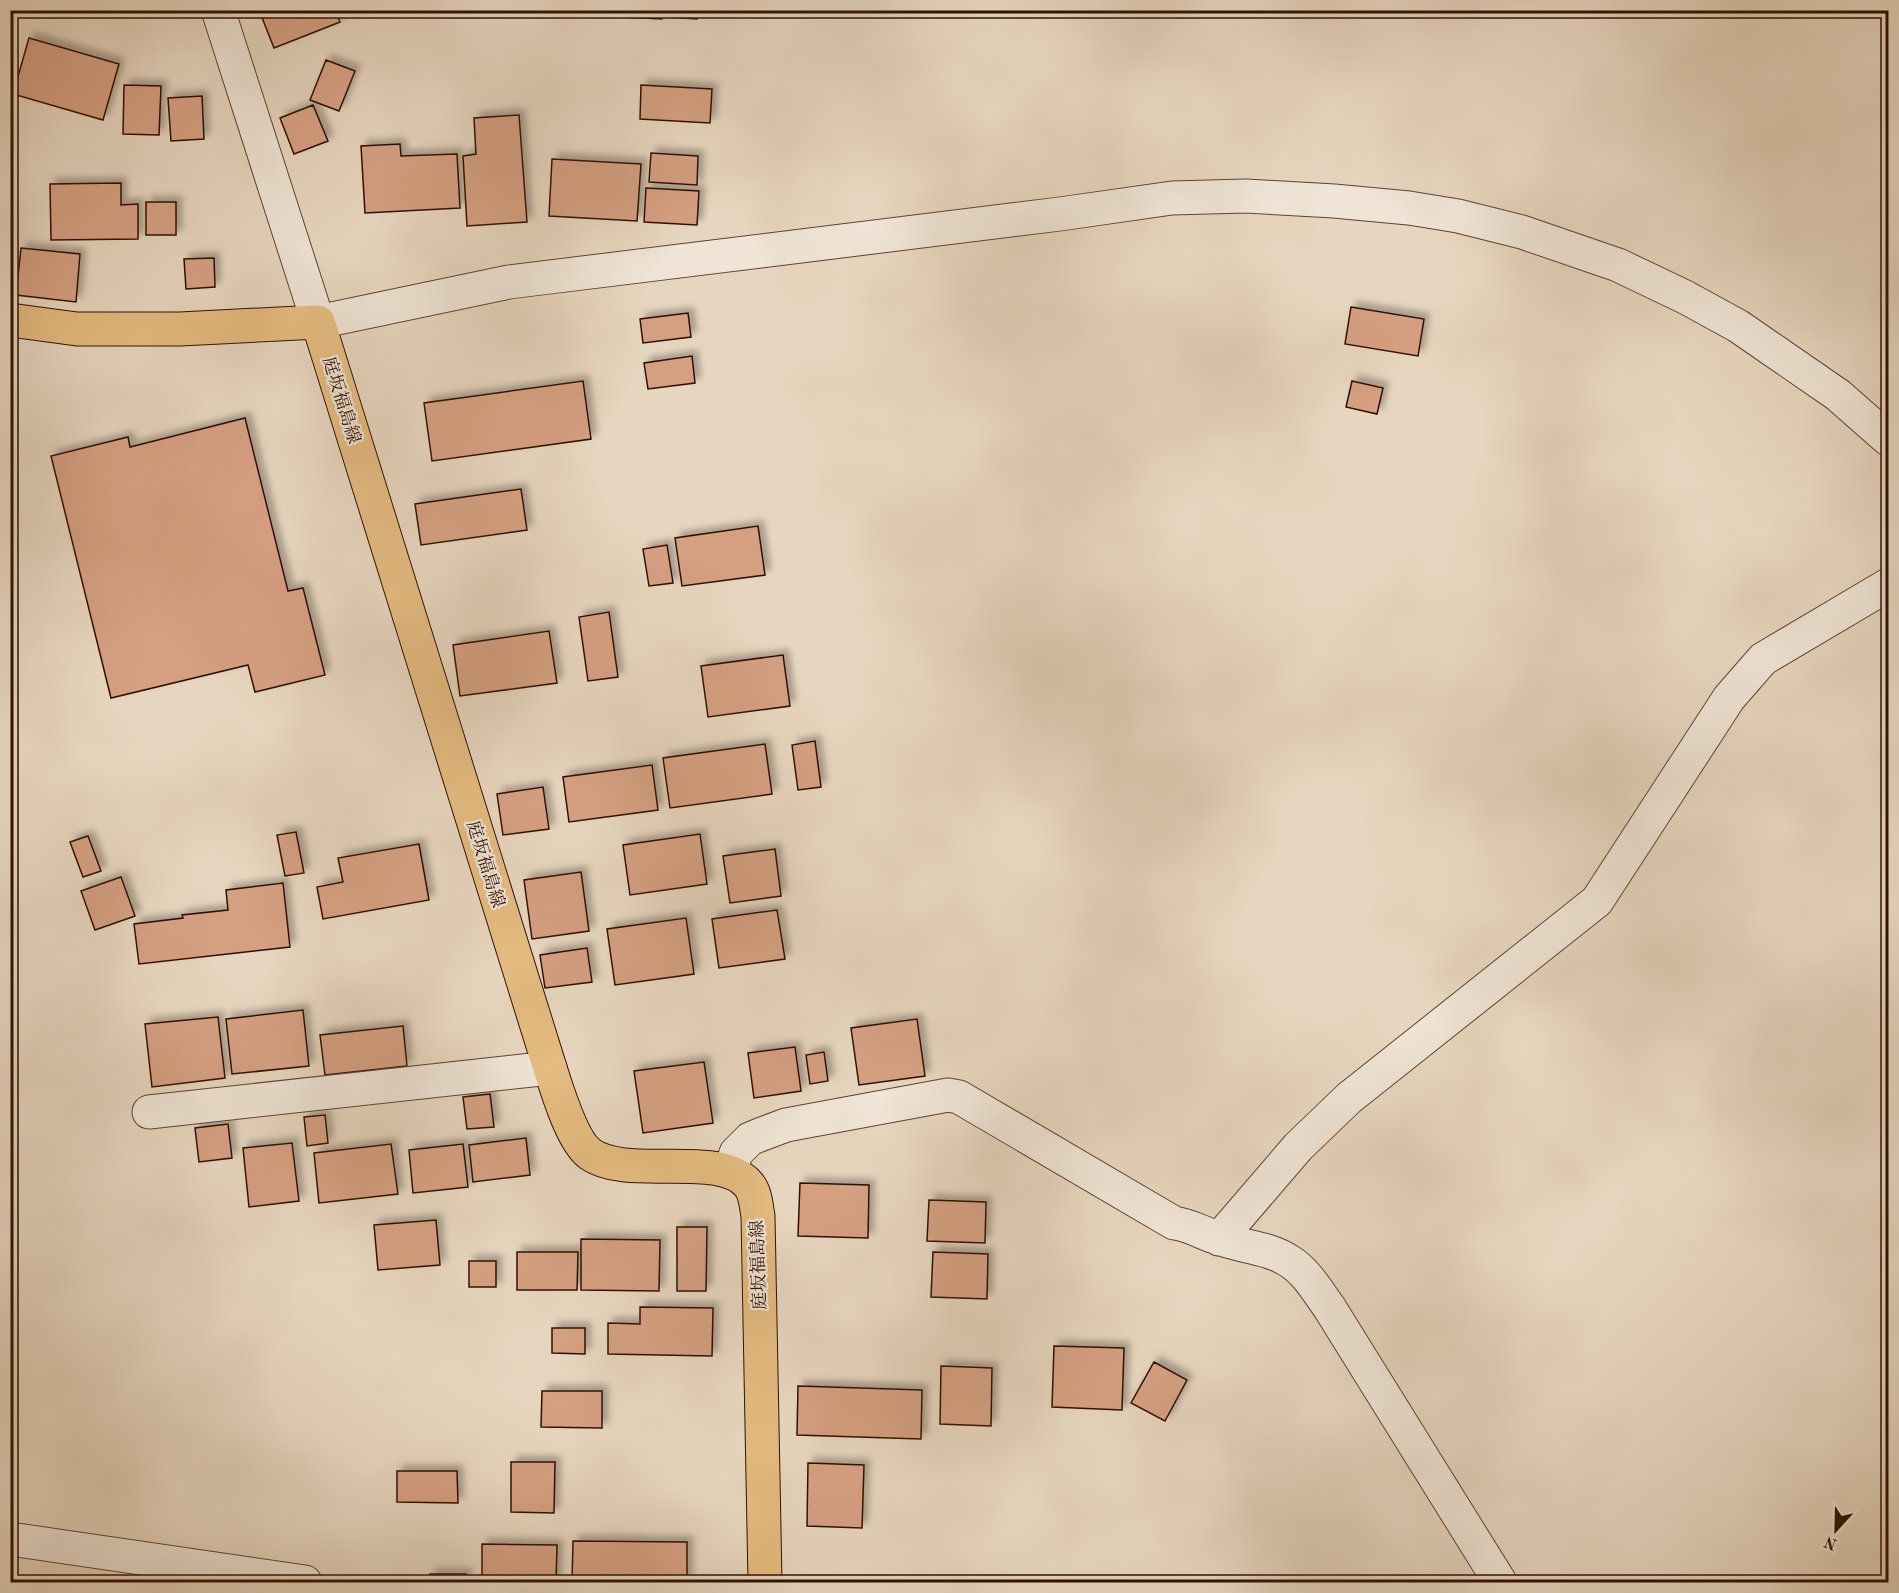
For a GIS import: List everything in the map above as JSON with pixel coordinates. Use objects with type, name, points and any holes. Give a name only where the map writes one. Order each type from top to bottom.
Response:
[{"type":"main road","points":[[10,320],[77,328],[171,329],[235,328],[318,322]]},
{"type":"main road","name":"庭坂福島線","points":[[318,322],[550,1068],[577,1141],[589,1154],[607,1163],[711,1168],[730,1172],[748,1184],[753,1192],[758,1216],[765,1582]]},
{"type":"street","points":[[218,10],[318,322],[509,282],[1172,198],[1246,196],[1334,201],[1409,208],[1458,216],[1522,232],[1618,265],[1685,297],[1738,326],[1838,395],[1888,439]]},
{"type":"street","points":[[1219,1239],[1299,1147],[1348,1098],[1597,901],[1729,698],[1763,660],[1888,585]]},
{"type":"street","points":[[149,1112],[550,1068]]},
{"type":"street","points":[[730,1172],[736,1153],[750,1139],[786,1125],[948,1095],[959,1097],[1174,1223],[1188,1225],[1219,1239],[1273,1253],[1291,1261],[1329,1307],[1500,1582]]},
{"type":"street","points":[[10,1539],[305,1582]]},
{"type":"building","points":[[259,10],[335,10],[340,22],[274,48]]},
{"type":"building","points":[[562,10],[618,10],[617,14]]},
{"type":"building","points":[[621,10],[662,10],[662,19],[621,17]]},
{"type":"building","points":[[667,10],[697,10],[697,19],[667,17]]},
{"type":"building","points":[[29,38],[119,64],[103,120],[13,94]]},
{"type":"building","points":[[326,60],[355,71],[339,111],[310,100]]},
{"type":"building","points":[[124,85],[161,86],[159,135],[123,134]]},
{"type":"building","points":[[641,85],[712,89],[710,123],[640,119]]},
{"type":"building","points":[[202,96],[204,139],[171,141],[168,98]]},
{"type":"building","points":[[313,105],[328,141],[294,154],[280,118]]},
{"type":"building","points":[[519,115],[527,222],[467,226],[463,156],[476,154],[474,118]]},
{"type":"building","points":[[400,144],[401,156],[457,154],[460,208],[365,213],[361,146]]},
{"type":"building","points":[[651,153],[698,156],[697,185],[649,182]]},
{"type":"building","points":[[552,159],[641,164],[637,221],[549,216]]},
{"type":"building","points":[[121,183],[121,205],[138,204],[138,239],[51,240],[50,184]]},
{"type":"building","points":[[646,188],[699,191],[697,225],[644,222]]},
{"type":"building","points":[[146,202],[176,202],[176,235],[146,235]]},
{"type":"building","points":[[21,248],[80,254],[76,302],[16,295]]},
{"type":"building","points":[[214,258],[215,287],[186,289],[184,259]]},
{"type":"building","points":[[1351,307],[1424,319],[1418,356],[1345,344]]},
{"type":"building","points":[[688,313],[691,337],[643,343],[640,319]]},
{"type":"building","points":[[692,356],[695,383],[648,389],[644,363]]},
{"type":"building","points":[[583,381],[591,439],[432,461],[424,403]]},
{"type":"building","points":[[1352,381],[1383,388],[1377,414],[1346,407]]},
{"type":"building","points":[[245,418],[288,591],[303,588],[325,675],[255,692],[248,665],[111,698],[51,456],[128,437],[130,447]]},
{"type":"building","points":[[521,489],[527,530],[421,545],[415,504]]},
{"type":"building","points":[[758,526],[765,575],[682,586],[675,538]]},
{"type":"building","points":[[667,545],[673,583],[649,586],[643,549]]},
{"type":"building","points":[[609,612],[618,677],[588,681],[579,617]]},
{"type":"building","points":[[549,631],[557,683],[460,696],[453,645]]},
{"type":"building","points":[[783,655],[790,706],[708,717],[701,666]]},
{"type":"building","points":[[815,741],[821,787],[798,790],[792,745]]},
{"type":"building","points":[[765,744],[772,794],[670,808],[663,758]]},
{"type":"building","points":[[652,765],[658,810],[569,822],[563,777]]},
{"type":"building","points":[[543,787],[549,829],[503,835],[497,794]]},
{"type":"building","points":[[296,832],[304,873],[285,876],[277,835]]},
{"type":"building","points":[[700,834],[707,884],[630,895],[623,845]]},
{"type":"building","points":[[88,836],[101,871],[83,877],[70,842]]},
{"type":"building","points":[[419,844],[429,900],[323,919],[317,887],[343,882],[338,858]]},
{"type":"building","points":[[775,849],[781,896],[730,903],[723,856]]},
{"type":"building","points":[[581,872],[589,931],[532,939],[524,880]]},
{"type":"building","points":[[121,877],[135,916],[95,930],[81,891]]},
{"type":"building","points":[[283,883],[290,947],[139,964],[134,924],[183,918],[182,915],[228,910],[226,890]]},
{"type":"building","points":[[777,910],[785,959],[719,968],[712,919]]},
{"type":"building","points":[[686,918],[694,974],[615,985],[607,929]]},
{"type":"building","points":[[587,948],[592,982],[545,988],[540,955]]},
{"type":"building","points":[[303,1010],[309,1066],[232,1074],[226,1019]]},
{"type":"building","points":[[218,1017],[225,1078],[152,1087],[145,1024]]},
{"type":"building","points":[[917,1019],[925,1076],[859,1085],[851,1028]]},
{"type":"building","points":[[403,1026],[407,1066],[325,1075],[320,1035]]},
{"type":"building","points":[[795,1047],[801,1091],[754,1098],[748,1053]]},
{"type":"building","points":[[824,1052],[828,1081],[810,1084],[806,1055]]},
{"type":"building","points":[[704,1062],[713,1123],[643,1133],[634,1071]]},
{"type":"building","points":[[490,1094],[494,1127],[467,1129],[463,1097]]},
{"type":"building","points":[[325,1115],[328,1143],[307,1146],[304,1117]]},
{"type":"building","points":[[228,1124],[232,1158],[199,1162],[195,1128]]},
{"type":"building","points":[[526,1138],[530,1175],[473,1182],[469,1145]]},
{"type":"building","points":[[292,1143],[299,1201],[249,1207],[243,1148]]},
{"type":"building","points":[[391,1144],[398,1194],[319,1203],[314,1153]]},
{"type":"building","points":[[463,1144],[468,1187],[413,1193],[409,1150]]},
{"type":"building","points":[[800,1183],[869,1185],[868,1238],[798,1236]]},
{"type":"building","points":[[929,1200],[986,1202],[985,1243],[927,1241]]},
{"type":"building","points":[[436,1220],[440,1265],[378,1270],[374,1225]]},
{"type":"building","points":[[677,1227],[707,1227],[706,1291],[677,1291]]},
{"type":"building","points":[[581,1239],[660,1240],[659,1291],[581,1290]]},
{"type":"building","points":[[517,1252],[578,1252],[577,1290],[517,1290]]},
{"type":"building","points":[[933,1252],[988,1254],[987,1299],[931,1297]]},
{"type":"building","points":[[469,1261],[496,1261],[496,1287],[469,1287]]},
{"type":"building","points":[[640,1307],[713,1308],[712,1356],[608,1354],[608,1323],[640,1324]]},
{"type":"building","points":[[552,1328],[585,1328],[585,1354],[552,1353]]},
{"type":"building","points":[[1054,1346],[1124,1348],[1122,1410],[1052,1407]]},
{"type":"building","points":[[1154,1362],[1187,1380],[1165,1421],[1131,1403]]},
{"type":"building","points":[[941,1366],[992,1368],[991,1426],[940,1424]]},
{"type":"building","points":[[798,1386],[922,1390],[921,1439],[797,1435]]},
{"type":"building","points":[[542,1391],[602,1391],[602,1428],[541,1427]]},
{"type":"building","points":[[511,1462],[555,1462],[554,1513],[511,1512]]},
{"type":"building","points":[[808,1463],[864,1465],[862,1528],[807,1526]]},
{"type":"building","points":[[397,1471],[457,1471],[458,1503],[397,1502]]},
{"type":"building","points":[[573,1541],[687,1542],[687,1582],[572,1582]]},
{"type":"building","points":[[482,1544],[557,1545],[556,1582],[482,1582]]},
{"type":"building","points":[[430,1574],[466,1574],[466,1582],[430,1582]]}]
